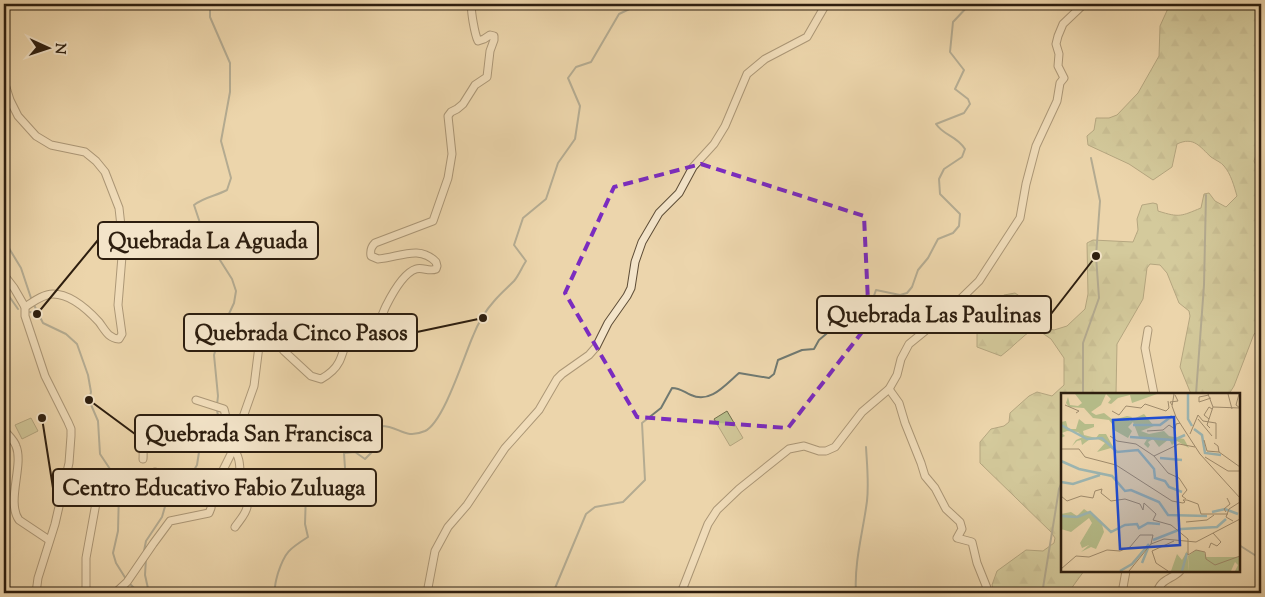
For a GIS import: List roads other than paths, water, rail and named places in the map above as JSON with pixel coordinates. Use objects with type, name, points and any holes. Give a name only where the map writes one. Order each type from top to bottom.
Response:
[{"type":"street","points":[[115,593],[128,581],[152,544],[170,521],[209,514],[212,490],[234,449],[254,386],[259,346],[262,338],[266,334],[271,335],[284,351],[311,376],[321,379],[332,371],[338,363],[346,342],[354,329],[359,325],[377,323],[380,320],[385,307],[410,272],[419,268],[436,270],[436,262],[431,256],[425,254],[408,252],[378,259],[371,256],[370,251],[375,243],[433,221],[448,178],[451,160],[448,116],[463,104],[475,85],[487,77],[490,51],[494,40],[494,36],[490,35],[478,41],[476,38],[476,29],[471,11],[472,4]]},
{"type":"street","points":[[427,593],[435,551],[444,533],[468,503],[505,448],[539,410],[557,380],[589,355],[596,347],[608,323],[631,288],[634,262],[646,236],[659,214],[679,194],[693,168],[714,144],[725,126],[747,74],[778,52],[808,38],[826,4]]},
{"type":"street","points":[[681,593],[708,524],[717,510],[739,488],[789,449],[804,446],[819,451],[826,451],[836,447],[862,412],[889,389],[897,375],[901,358],[909,344],[941,318],[979,281],[1020,218],[1026,184],[1036,146],[1057,101],[1060,84],[1064,78],[1058,66],[1056,44],[1058,36],[1063,24],[1084,4]]},
{"type":"street","points":[[4,81],[18,116],[36,136],[52,145],[85,152],[96,160],[104,172],[119,208],[123,244],[118,305],[122,334],[119,340],[110,336],[85,308],[54,294],[36,300],[25,307]]},
{"type":"street","points":[[4,275],[25,307],[24,316],[45,376],[71,428],[69,463],[52,537],[49,540],[38,578],[36,593]]},
{"type":"street","points":[[1148,330],[1145,348],[1154,393]]},
{"type":"street","points":[[889,389],[900,403],[905,423],[925,476],[935,488],[946,509],[960,522],[962,529],[957,538],[972,542],[977,563],[989,593]]},
{"type":"street","points":[[196,400],[224,408],[231,448],[234,449],[239,457],[241,492],[248,502],[247,509],[235,527]]},
{"type":"street","points":[[143,459],[144,447],[142,441],[145,426],[179,430],[202,436],[228,433]]},
{"type":"street","points":[[158,427],[154,440],[176,445],[178,444],[179,430]]},
{"type":"street","points":[[4,430],[14,441],[18,452],[15,494],[16,516],[49,540]]},
{"type":"street","points":[[124,499],[139,498],[148,494],[154,486],[155,472]]},
{"type":"street","points":[[86,593],[86,558],[98,483]]},
{"type":"street","points":[[1122,593],[1126,572]]},
{"type":"street","points":[[1157,593],[1158,586],[1163,581],[1178,572]]},
{"type":"waterway","points":[[210,4],[210,17],[230,63],[230,92],[221,141],[231,178],[227,190],[194,205],[204,235],[232,279],[236,291],[234,303],[221,331],[214,355],[218,396],[217,405]]},
{"type":"waterway","points":[[275,593],[277,578],[286,556],[292,548],[308,537],[305,524],[306,492],[316,486],[339,489],[345,468],[344,453],[355,452],[365,459],[373,451],[374,437],[381,426],[412,434],[418,433],[425,431],[439,415],[453,388],[473,336],[485,312],[516,279],[526,261],[514,245],[523,218],[546,199],[558,163],[575,139],[580,106],[568,78],[576,67],[591,62],[619,14],[640,4]]},
{"type":"waterway","points":[[553,593],[586,514],[595,507],[623,502],[645,480],[642,423],[661,408],[672,388],[680,389],[698,397],[705,397],[723,388],[739,373],[769,378],[774,374],[778,360],[802,350],[814,349],[819,340],[845,318],[868,313],[876,290],[900,295],[907,293],[912,287],[918,270],[928,258],[938,239],[953,233],[959,226],[960,214],[940,194],[939,179],[944,169],[962,157],[965,149],[936,124],[964,113],[970,104],[968,99],[955,89],[964,70],[950,52],[953,22],[970,4]]},
{"type":"waterway","points":[[1083,393],[1083,343],[1099,298],[1096,256],[1100,201],[1091,158]]},
{"type":"waterway","points":[[1196,393],[1204,285],[1206,195]]},
{"type":"waterway","points":[[4,240],[21,268],[32,301]]},
{"type":"waterway","points":[[4,289],[18,309]]},
{"type":"waterway","points":[[34,305],[43,323],[66,334],[77,344],[88,375],[91,392],[89,400],[98,421],[100,454],[112,472],[112,482],[117,485],[119,490],[118,531],[113,553],[116,563],[126,579]]},
{"type":"waterway","points":[[30,312],[37,314]]},
{"type":"waterway","points":[[217,410],[221,432]]},
{"type":"waterway","points":[[144,551],[146,541],[162,517],[168,496],[188,480],[197,465],[199,452],[220,437]]},
{"type":"waterway","points":[[856,593],[858,558],[868,494],[866,447]]},
{"type":"waterway","points":[[1045,593],[1043,588],[1061,484]]},
{"type":"waterway","points":[[1240,546],[1261,559]]},
{"type":"waterway","points":[[146,558],[145,575],[149,593]]},
{"type":"waterway","points":[[129,583],[139,593]]},
{"type":"place","name":"Quebrada Las Paulinas","points":[[1096,256]]},
{"type":"place","name":"Quebrada La Aguada","points":[[37,314]]},
{"type":"place","name":"Quebrada Cinco Pasos","points":[[483,318]]},
{"type":"place","name":"Quebrada San Francisca","points":[[89,400]]},
{"type":"place","name":"Centro Educativo Fabio Zuluaga","points":[[42,418]]}]
